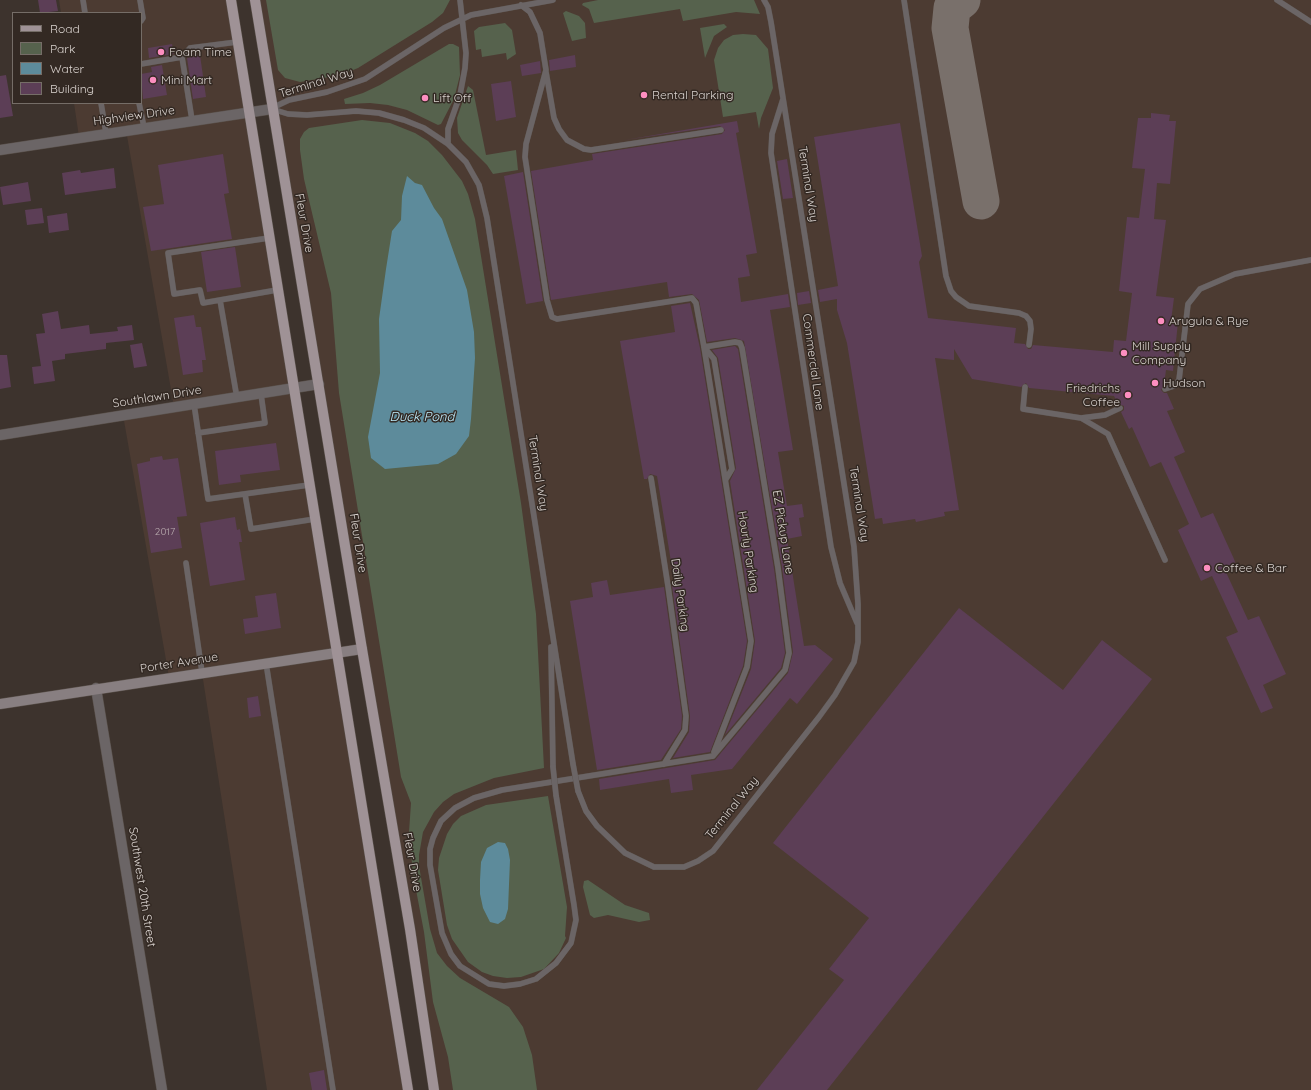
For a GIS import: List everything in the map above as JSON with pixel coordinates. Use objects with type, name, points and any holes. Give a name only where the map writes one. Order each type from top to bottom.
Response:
[{"type":"main road","points":[[231,0],[408,1090]]},
{"type":"main road","name":"Fleur Drive","points":[[255,0],[362,649],[410,929],[434,1090]]},
{"type":"street","name":"Highview Drive","points":[[0,150],[272,108]]},
{"type":"street","name":"Southlawn Drive","points":[[0,435],[319,384]]},
{"type":"street","name":"Porter Avenue","points":[[0,704],[96,688],[362,649]]},
{"type":"street","name":"Southwest 20th Street","points":[[96,688],[162,1090]]},
{"type":"lane","points":[[83,0],[85,12]]},
{"type":"lane","points":[[140,0],[142,12]]},
{"type":"lane","points":[[448,144],[448,129],[460,95],[466,68],[460,0]]},
{"type":"lane","name":"Terminal Way","points":[[272,108],[289,100],[327,92],[365,79],[462,18],[485,11],[553,0]]},
{"type":"lane","name":"Terminal Way","points":[[272,108],[288,114],[306,115],[356,111],[379,113],[404,120],[424,128],[448,144],[466,162],[473,173],[484,201],[551,630],[578,791],[586,811],[597,826],[625,853],[654,867],[684,867],[698,861],[713,851],[835,695],[854,662],[858,642],[858,588],[854,547],[771,22],[768,7],[764,0]]},
{"type":"lane","points":[[904,0],[946,276],[951,291],[969,306],[1026,316],[1030,322],[1031,329],[1029,345]]},
{"type":"lane","points":[[1277,0],[1311,22]]},
{"type":"lane","points":[[521,5],[530,12],[537,26],[554,118],[559,129],[567,140],[584,149],[591,150],[721,130]]},
{"type":"lane","points":[[142,64],[182,57],[190,48],[237,42]]},
{"type":"lane","points":[[182,57],[192,120]]},
{"type":"lane","points":[[546,70],[526,144],[525,157],[547,300],[552,318],[557,319],[692,298],[696,303],[704,347],[714,359],[732,469],[726,480]]},
{"type":"lane","name":"Commercial Lane","points":[[783,98],[772,134],[771,153],[831,547],[840,583],[858,625]]},
{"type":"lane","points":[[101,104],[106,133]]},
{"type":"lane","points":[[139,104],[144,127]]},
{"type":"lane","points":[[269,238],[168,253],[174,294],[200,290],[203,303],[278,290]]},
{"type":"lane","points":[[1165,389],[1174,386],[1179,380],[1188,304],[1200,289],[1235,274],[1311,260]]},
{"type":"lane","points":[[220,300],[238,398]]},
{"type":"lane","name":"EZ Pickup Lane","points":[[704,347],[735,342],[740,343],[742,348],[778,568],[789,653],[785,670],[713,756]]},
{"type":"lane","name":"Hourly Parking","points":[[704,347],[751,641],[747,667],[713,756]]},
{"type":"lane","points":[[1025,387],[1022,409],[1081,418],[1105,415],[1120,408]]},
{"type":"lane","points":[[198,433],[265,423],[260,394]]},
{"type":"lane","points":[[194,404],[208,499],[309,485]]},
{"type":"lane","points":[[1081,418],[1108,434],[1165,560]]},
{"type":"lane","name":"Daily Parking","points":[[651,478],[686,716],[685,730],[664,764]]},
{"type":"lane","points":[[245,494],[251,529],[315,519]]},
{"type":"lane","points":[[186,564],[202,672]]},
{"type":"lane","points":[[551,630],[553,767],[556,795],[576,920],[571,943],[556,963],[536,978],[520,984],[489,984],[460,966],[451,954],[442,933],[430,865],[430,849],[441,821],[455,808],[474,798],[490,793],[664,764],[713,756]]},
{"type":"lane","points":[[266,663],[333,1090]]},
{"type":"shaded area","points":[[59,0],[231,0],[408,1090],[267,1090],[202,673],[169,677],[123,415],[174,407],[126,130],[79,137],[74,104],[142,104],[142,12],[61,12]]},
{"type":"shaded area","points":[[255,0],[1311,0],[1311,1090],[434,1090]]},
{"type":"green space","points":[[266,0],[450,0],[443,13],[432,22],[358,68],[341,75],[300,82],[285,78],[278,70]]},
{"type":"green space","points":[[598,0],[754,0],[760,14],[736,12],[683,21],[680,9],[594,23],[589,9],[582,5],[583,3]]},
{"type":"green space","points":[[566,11],[579,16],[585,23],[586,38],[572,41],[563,13]]},
{"type":"green space","points":[[505,23],[512,30],[516,54],[507,60],[506,53],[482,57],[481,49],[476,50],[474,31],[479,27]]},
{"type":"green space","points":[[724,24],[727,27],[714,36],[705,58],[700,28]]},
{"type":"green space","points":[[733,35],[756,35],[768,49],[773,88],[761,118],[759,129],[756,112],[723,117],[714,60],[718,48],[724,40]]},
{"type":"green space","points":[[449,44],[459,47],[460,75],[454,99],[441,124],[438,125],[407,110],[388,105],[370,103],[345,104],[344,99],[363,93],[380,85]]},
{"type":"green space","points":[[468,86],[473,90],[486,155],[516,150],[518,170],[493,174],[487,165],[462,140],[458,133],[457,118]]},
{"type":"green space","points":[[362,120],[390,123],[415,133],[428,141],[442,155],[462,181],[468,194],[475,219],[521,503],[536,614],[544,768],[494,778],[454,794],[443,802],[434,812],[423,832],[419,855],[419,866],[430,929],[437,953],[447,966],[460,978],[509,1007],[523,1027],[532,1055],[537,1090],[453,1090],[448,1057],[433,1002],[424,932],[413,874],[409,832],[411,803],[401,777],[339,393],[331,293],[304,179],[300,150],[300,139],[304,132],[309,128]]},
{"type":"green space","points":[[548,796],[567,907],[566,938],[559,953],[544,969],[521,977],[507,978],[493,976],[482,972],[468,962],[452,939],[447,925],[438,870],[439,858],[447,834],[453,824],[461,816],[486,805]]},
{"type":"green space","points":[[588,880],[625,905],[649,913],[650,920],[639,922],[608,915],[594,918],[590,915],[583,887],[584,881]]},
{"type":"water","name":"Duck Pond","points":[[407,176],[415,183],[422,185],[434,208],[442,219],[467,290],[474,332],[475,358],[471,419],[469,436],[456,454],[438,464],[385,469],[371,458],[368,437],[380,373],[379,319],[386,269],[392,231],[401,220],[402,196]]},
{"type":"water","points":[[498,842],[505,843],[510,860],[508,909],[505,919],[498,924],[490,922],[483,908],[480,894],[480,880],[481,862],[487,848]]},
{"type":"building","points":[[38,0],[56,0],[58,11],[40,12]]},
{"type":"building","name":"Foam Time","points":[[172,44],[174,54],[149,58],[148,48]]},
{"type":"building","points":[[200,55],[206,97],[193,99],[187,58]]},
{"type":"building","points":[[575,55],[576,67],[550,71],[549,60]]},
{"type":"building","points":[[540,61],[541,73],[522,76],[520,65]]},
{"type":"building","name":"Mini Mart","points":[[162,65],[167,95],[143,99],[142,74],[152,72],[151,67]]},
{"type":"building","points":[[6,75],[13,116],[0,118],[0,76]]},
{"type":"building","points":[[511,81],[516,117],[496,121],[491,84]]},
{"type":"building","points":[[1151,113],[1170,115],[1169,121],[1176,121],[1170,184],[1157,183],[1154,219],[1166,220],[1156,296],[1174,298],[1171,321],[1178,322],[1173,371],[1166,370],[1164,385],[1161,390],[1164,393],[1167,393],[1174,409],[1167,411],[1185,452],[1174,457],[1201,518],[1213,513],[1234,559],[1236,565],[1225,570],[1248,620],[1259,616],[1286,674],[1263,685],[1273,708],[1261,713],[1226,637],[1238,632],[1212,576],[1201,581],[1178,530],[1189,524],[1161,462],[1150,467],[1132,427],[1129,429],[1121,412],[1124,410],[1124,406],[1118,404],[1114,396],[1029,388],[1026,383],[1021,387],[972,379],[954,349],[954,360],[935,358],[959,510],[944,512],[945,516],[916,522],[915,519],[883,524],[882,518],[875,519],[847,343],[837,310],[837,299],[820,302],[818,290],[838,286],[814,137],[900,123],[922,256],[919,262],[928,318],[1016,328],[1014,343],[1025,344],[1028,349],[1031,349],[1033,345],[1113,352],[1114,340],[1126,341],[1132,293],[1119,291],[1127,217],[1139,218],[1145,169],[1132,168],[1138,118],[1151,118]]},
{"type":"building","points":[[737,121],[739,132],[736,133],[757,253],[746,255],[750,276],[738,278],[741,302],[788,294],[790,307],[770,310],[793,450],[778,452],[787,506],[802,504],[804,517],[799,518],[802,536],[787,539],[804,646],[815,645],[833,659],[797,704],[790,698],[732,769],[691,775],[693,790],[671,793],[669,779],[600,790],[599,779],[715,760],[788,673],[793,652],[782,567],[744,341],[735,338],[707,342],[699,300],[692,294],[669,297],[667,282],[551,300],[531,171],[593,160],[592,154],[722,134],[725,130],[720,126],[625,140]]},
{"type":"building","points":[[223,154],[229,193],[224,194],[232,239],[151,251],[143,207],[164,204],[158,165]]},
{"type":"building","points":[[787,159],[793,198],[783,199],[777,161]]},
{"type":"building","points":[[114,168],[116,188],[65,195],[62,173],[80,170],[81,173]]},
{"type":"building","points":[[523,172],[543,301],[526,304],[504,176]]},
{"type":"building","points":[[28,182],[31,201],[3,205],[0,187]]},
{"type":"building","points":[[42,208],[44,223],[27,225],[25,210]]},
{"type":"building","points":[[67,213],[69,230],[49,233],[47,216]]},
{"type":"building","points":[[235,247],[241,287],[207,292],[201,252]]},
{"type":"building","points":[[809,291],[811,303],[798,305],[797,293]]},
{"type":"building","points":[[690,303],[700,348],[747,641],[743,666],[710,752],[673,758],[689,732],[690,716],[672,586],[675,586],[657,476],[650,474],[647,479],[644,479],[620,341],[675,332],[671,306]]},
{"type":"building","points":[[58,311],[61,329],[89,325],[90,334],[118,331],[117,327],[132,325],[134,340],[106,343],[106,349],[65,354],[65,359],[52,361],[55,381],[34,384],[32,367],[41,366],[36,334],[45,333],[42,314]]},
{"type":"building","points":[[194,315],[196,327],[201,327],[206,360],[202,360],[203,372],[183,375],[174,318]]},
{"type":"building","points":[[142,343],[147,366],[134,368],[130,345]]},
{"type":"building","points":[[735,346],[738,349],[774,569],[785,653],[781,668],[725,735],[751,669],[755,641],[730,481],[736,468],[718,358],[712,350]]},
{"type":"building","points":[[0,355],[7,355],[11,387],[0,389]]},
{"type":"building","points":[[276,443],[280,470],[240,475],[241,482],[219,485],[215,451]]},
{"type":"building","points":[[162,456],[163,460],[178,458],[187,516],[177,517],[182,548],[151,553],[137,464],[150,461],[150,458]]},
{"type":"building","points":[[235,517],[237,530],[240,529],[242,542],[239,542],[245,580],[210,586],[200,523]]},
{"type":"building","points":[[607,580],[610,595],[664,587],[682,716],[681,729],[661,760],[597,770],[570,601],[593,597],[591,583]]},
{"type":"building","points":[[276,593],[281,628],[245,634],[243,619],[258,617],[255,596]]},
{"type":"building","points":[[959,608],[1063,690],[1102,640],[1152,679],[827,1090],[757,1090],[844,980],[829,969],[869,918],[773,843]]},
{"type":"building","points":[[258,696],[261,716],[249,718],[247,698]]},
{"type":"building","points":[[324,1070],[327,1090],[312,1090],[309,1073]]},
{"type":"taxiway","points":[[962,0],[952,8],[950,28],[981,201]]},
{"type":"place","name":"Foam Time","points":[[161,52]]},
{"type":"place","name":"Mini Mart","points":[[153,80]]},
{"type":"place","name":"Rental Parking","points":[[644,95]]},
{"type":"place","name":"Lift Off","points":[[425,98]]},
{"type":"place","name":"Arugula & Rye","points":[[1161,321]]},
{"type":"place","name":"Mill Supply Company","points":[[1124,353]]},
{"type":"place","name":"Hudson","points":[[1155,383]]},
{"type":"place","name":"Friedrichs Coffee","points":[[1128,395]]},
{"type":"place","name":"Coffee & Bar","points":[[1207,568]]}]
